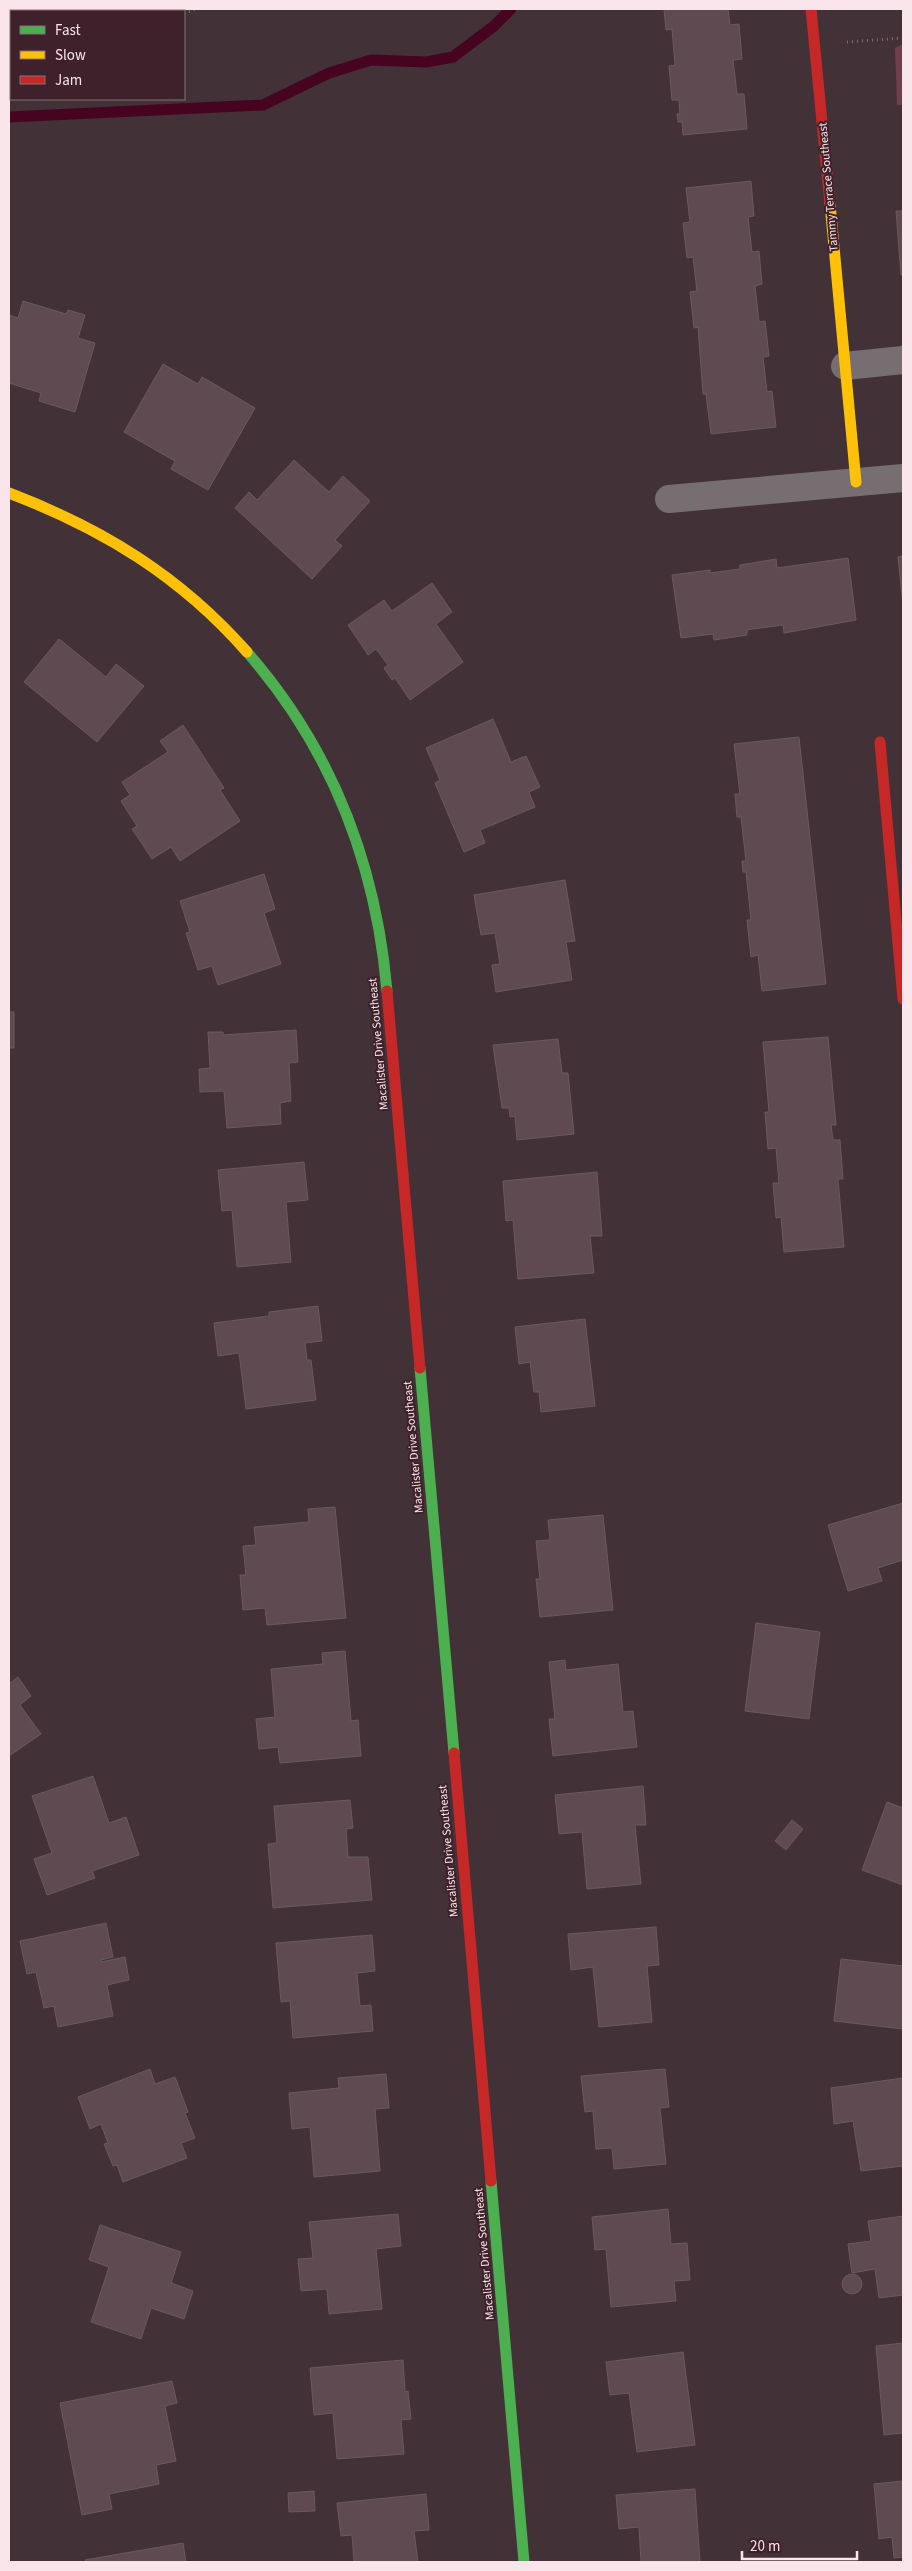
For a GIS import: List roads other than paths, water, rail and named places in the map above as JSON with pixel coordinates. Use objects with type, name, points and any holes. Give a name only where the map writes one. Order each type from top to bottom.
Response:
[{"type":"street","name":"Tammy Terrace Southeast","points":[[811,9],[856,482]]},
{"type":"street","points":[[845,366],[903,360]]},
{"type":"street","points":[[669,499],[903,478]]},
{"type":"street","name":"Macalister Drive Southeast","points":[[9,493],[78,521],[133,552],[183,588],[230,631],[273,680],[311,739],[342,798],[365,863],[384,953],[524,2562]]},
{"type":"street","points":[[880,742],[900,936],[903,999]]},
{"type":"waterway","points":[[9,117],[263,105],[329,73],[371,60],[426,62],[453,57],[494,26],[511,9]]}]
